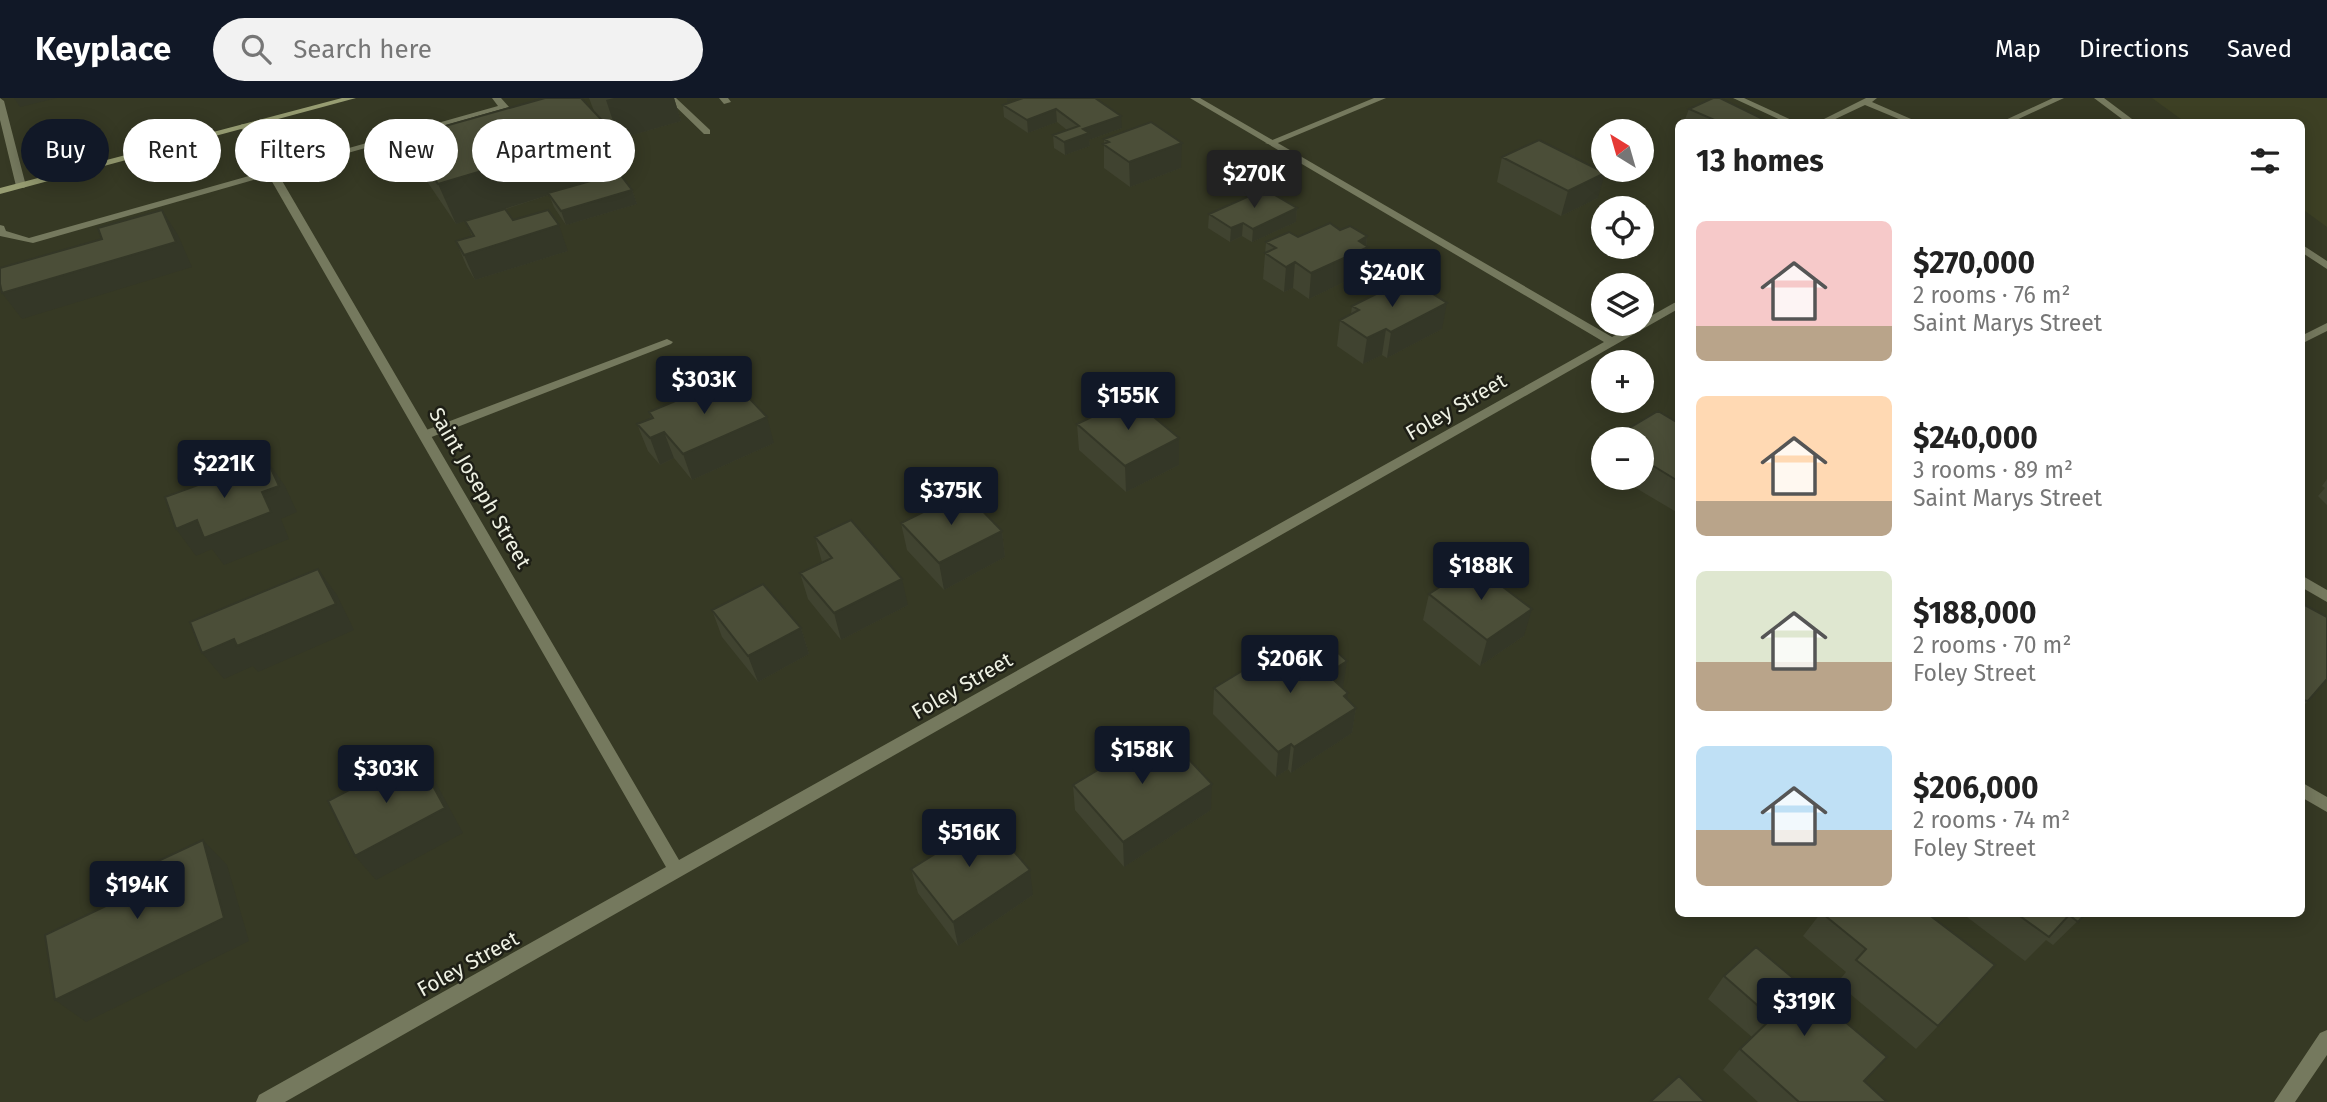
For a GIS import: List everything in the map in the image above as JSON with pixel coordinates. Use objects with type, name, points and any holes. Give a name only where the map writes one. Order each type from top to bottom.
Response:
[{"type":"street","points":[[271,119],[334,100],[352,98]]},
{"type":"street","points":[[350,150],[504,107],[496,98]]},
{"type":"street","points":[[671,98],[707,132]]},
{"type":"street","points":[[1194,98],[1612,342]]},
{"type":"street","points":[[1270,143],[1382,98]]},
{"type":"street","points":[[1738,98],[1784,119]]},
{"type":"street","points":[[2013,119],[2060,98]]},
{"type":"street","points":[[2098,98],[2128,119]]},
{"type":"street","points":[[1828,119],[1864,99],[1907,119]]},
{"type":"street","points":[[0,101],[20,186]]},
{"type":"street","points":[[0,191],[235,130]]},
{"type":"street","points":[[0,228],[2,233],[29,241],[236,182]]},
{"type":"street","name":"Saint Joseph Street","points":[[277,182],[677,871]]},
{"type":"street","points":[[2305,250],[2327,266]]},
{"type":"street","name":"Foley Street","points":[[266,1102],[1675,307]]},
{"type":"street","points":[[2305,339],[2327,326]]},
{"type":"street","points":[[425,435],[667,342]]},
{"type":"street","points":[[2305,583],[2327,597]]},
{"type":"street","points":[[2305,791],[2327,805]]},
{"type":"street","points":[[2284,1102],[2327,1038]]},
{"type":"shaded area","points":[[2152,98],[2327,98],[2327,227],[2305,211],[2305,119],[2181,119]]},
{"type":"building","points":[[545,98],[581,98],[601,119],[472,119],[472,174],[458,178],[458,122]]},
{"type":"building","points":[[1023,98],[1095,98],[1121,116],[1083,129],[1089,133],[1064,142],[1053,135],[1079,126],[1056,109],[1027,120],[1003,105]]},
{"type":"building","points":[[1713,98],[1720,98],[1763,119],[1712,119],[1689,109]]},
{"type":"building","points":[[1151,122],[1182,143],[1129,162],[1103,144],[1109,142],[1104,139]]},
{"type":"building","points":[[1539,140],[1591,166],[1591,180],[1568,191],[1502,157]]},
{"type":"building","points":[[587,182],[626,182],[632,190],[561,211],[548,193]]},
{"type":"building","points":[[1265,189],[1297,208],[1253,229],[1243,223],[1231,228],[1209,214]]},
{"type":"building","points":[[505,209],[513,220],[548,210],[559,225],[464,255],[456,241],[474,236],[465,221]]},
{"type":"building","points":[[162,210],[176,242],[2,293],[0,268],[102,239],[98,228]]},
{"type":"building","points":[[1330,223],[1340,230],[1350,226],[1367,236],[1359,241],[1368,247],[1311,273],[1295,262],[1286,267],[1265,253],[1276,248],[1266,242],[1289,232],[1298,237]]},
{"type":"building","points":[[1408,278],[1447,303],[1391,332],[1386,329],[1367,338],[1340,320],[1359,310],[1352,306]]},
{"type":"building","points":[[730,378],[767,417],[683,454],[664,432],[650,438],[637,424],[653,418],[649,412]]},
{"type":"building","points":[[1131,398],[1179,438],[1125,466],[1077,424]]},
{"type":"building","points":[[1658,411],[1675,421],[1675,479],[1654,466],[1654,427],[1631,427]]},
{"type":"building","points":[[267,460],[279,486],[262,492],[271,512],[204,538],[197,520],[176,529],[165,497]]},
{"type":"building","points":[[964,492],[1002,531],[939,563],[901,523]]},
{"type":"building","points":[[851,520],[902,579],[834,613],[800,573],[832,558],[815,537]]},
{"type":"building","points":[[1474,565],[1532,609],[1487,640],[1429,594]]},
{"type":"building","points":[[318,569],[336,604],[237,646],[234,639],[202,653],[190,622]]},
{"type":"building","points":[[763,584],[801,628],[748,656],[712,610]]},
{"type":"building","points":[[2305,605],[2327,617],[2327,679],[2308,701],[2305,701]]},
{"type":"building","points":[[1323,639],[1347,661],[1327,674],[1348,693],[1344,696],[1356,708],[1294,747],[1291,744],[1278,752],[1214,688],[1257,662],[1263,668],[1299,646],[1305,651]]},
{"type":"building","points":[[1162,731],[1212,784],[1123,842],[1073,785]]},
{"type":"building","points":[[416,755],[445,808],[355,856],[328,801]]},
{"type":"building","points":[[985,818],[1030,870],[953,922],[911,869],[938,852],[932,845],[953,831],[957,836]]},
{"type":"building","points":[[203,840],[224,918],[55,1000],[45,935],[129,895],[124,877]]},
{"type":"building","points":[[1827,917],[1932,917],[1995,965],[1938,1026],[1856,960],[1866,949]]},
{"type":"building","points":[[2021,917],[2067,917],[2049,937]]},
{"type":"building","points":[[1756,947],[1887,1057],[1864,1081],[1887,1102],[1799,1102],[1740,1049],[1772,1018],[1724,976]]},
{"type":"building","points":[[1679,1076],[1705,1102],[1650,1102]]}]
